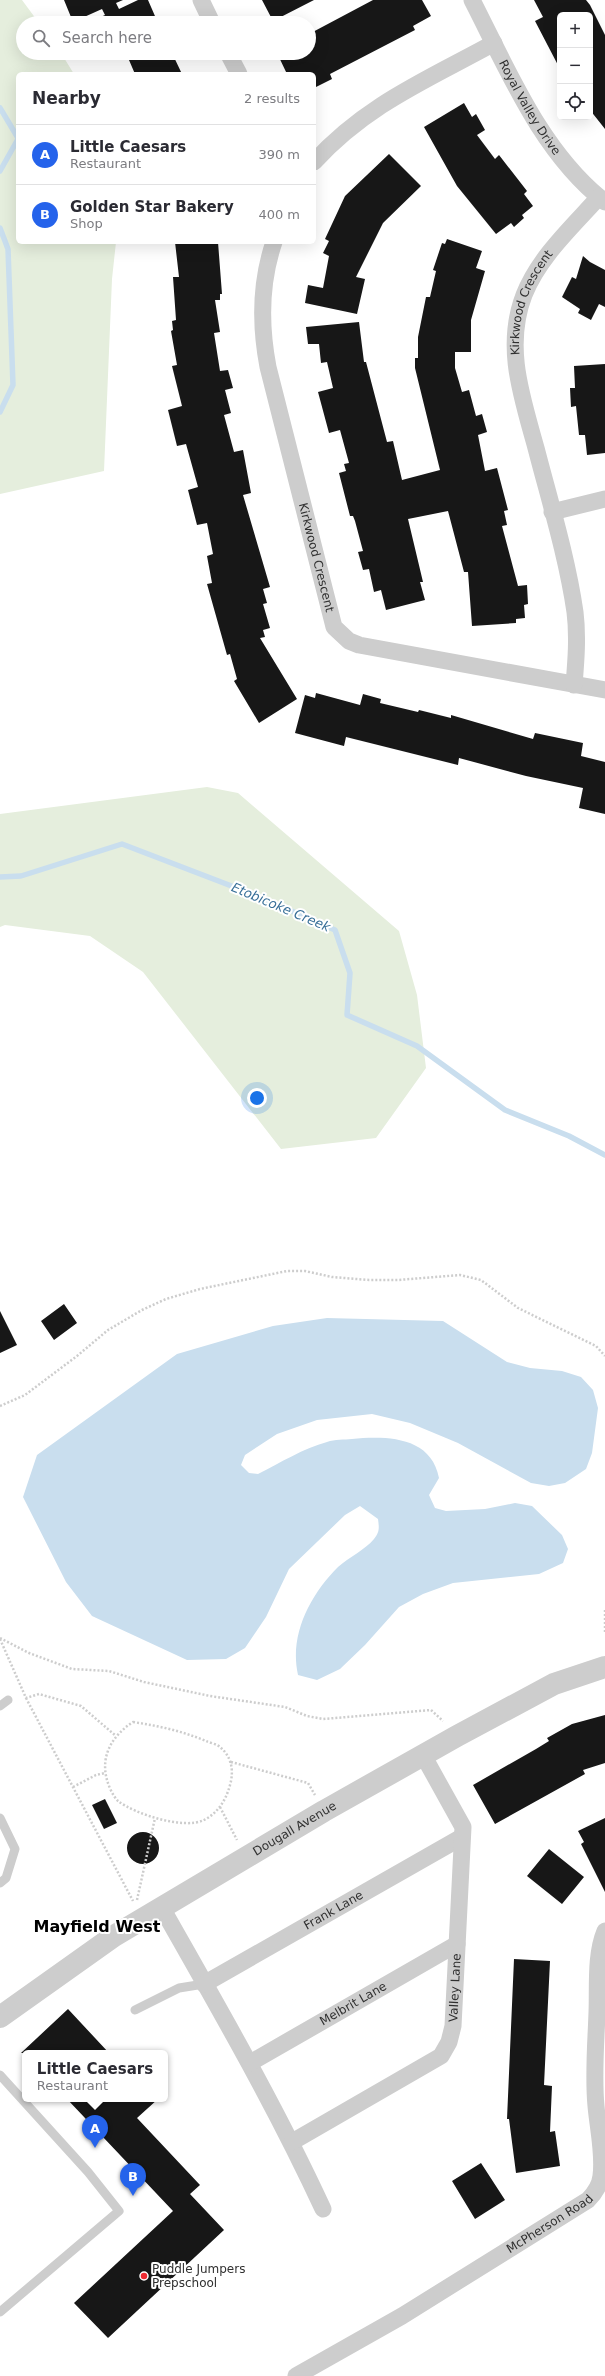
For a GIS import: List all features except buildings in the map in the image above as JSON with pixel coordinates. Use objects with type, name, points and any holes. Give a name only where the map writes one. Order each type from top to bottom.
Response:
[{"type":"street","points":[[200,0],[208,16]]},
{"type":"street","name":"Royal Valley Drive","points":[[472,0],[541,128],[579,177],[602,199]]},
{"type":"street","points":[[316,160],[344,131],[369,112],[397,94],[494,43]]},
{"type":"street","points":[[232,60],[238,72]]},
{"type":"street","name":"Kirkwood Crescent","points":[[574,685],[577,641],[575,613],[552,512],[517,376],[514,334],[524,295],[533,277],[549,254],[602,199]]},
{"type":"street","name":"Kirkwood Crescent","points":[[274,244],[263,294],[263,342],[334,627],[349,641],[359,644],[605,690]]},
{"type":"street","points":[[552,512],[605,499]]},
{"type":"street","name":"Dougall Avenue","points":[[0,2017],[114,1936],[324,1811],[457,1736],[554,1684],[605,1667]]},
{"type":"street","name":"Valley Lane","points":[[292,2142],[441,2056],[449,2042],[453,2026],[463,1827],[423,1755]]},
{"type":"street","name":"Frank Lane","points":[[204,1984],[462,1837]]},
{"type":"street","points":[[162,1908],[250,2063],[292,2142],[323,2209]]},
{"type":"street","name":"McPherson Road","points":[[296,2376],[402,2316],[588,2200],[594,2194],[601,2177],[602,2166],[595,2104],[595,2075],[600,1945],[605,1931]]},
{"type":"street","name":"Melbrit Lane","points":[[250,2063],[457,1944]]},
{"type":"lane","points":[[0,1706],[8,1700]]},
{"type":"lane","points":[[0,1818],[15,1849],[6,1878],[0,1882]]},
{"type":"lane","points":[[136,2010],[179,1988],[204,1984]]},
{"type":"lane","points":[[0,2076],[22,2100]]},
{"type":"lane","points":[[0,2312],[119,2211],[88,2172],[24,2102]]},
{"type":"path","points":[[0,1406],[25,1395],[77,1356],[108,1330],[142,1310],[166,1299],[200,1289],[287,1272],[305,1270],[332,1277],[369,1280],[398,1280],[460,1275],[481,1280],[518,1308],[596,1346],[605,1356]]},
{"type":"path","points":[[605,1610],[605,1632]]},
{"type":"path","points":[[0,1638],[26,1698],[136,1906],[155,1818]]},
{"type":"path","points":[[0,1638],[29,1653],[72,1668],[109,1670],[144,1682],[210,1696],[285,1707],[306,1716],[322,1719],[431,1710],[457,1736]]},
{"type":"path","points":[[26,1698],[40,1694],[81,1706],[116,1736]]},
{"type":"path","points":[[133,1722],[177,1730],[220,1746],[231,1762],[232,1775],[230,1787],[220,1807],[203,1821],[188,1825],[155,1818],[118,1801],[109,1788],[105,1773],[105,1758],[110,1743],[133,1722]]},
{"type":"path","points":[[231,1762],[308,1783],[324,1811]]},
{"type":"path","points":[[73,1787],[96,1775],[105,1773]]},
{"type":"path","points":[[220,1807],[247,1857]]},
{"type":"green space","points":[[0,0],[22,0],[34,16],[16,16],[16,60],[65,60],[73,72],[16,72],[16,244],[116,244],[112,279],[104,471],[0,494]]},
{"type":"green space","points":[[207,787],[238,793],[399,931],[417,995],[426,1068],[376,1138],[281,1149],[143,972],[90,936],[5,925],[0,927],[0,814]]},
{"type":"water","points":[[327,1318],[443,1321],[507,1362],[530,1368],[562,1371],[581,1377],[593,1390],[598,1408],[592,1453],[586,1469],[565,1483],[549,1486],[531,1483],[458,1443],[410,1423],[372,1414],[317,1420],[277,1434],[245,1455],[241,1465],[249,1473],[258,1474],[301,1452],[333,1440],[379,1438],[405,1442],[417,1446],[427,1454],[434,1464],[439,1478],[429,1495],[435,1508],[446,1511],[485,1509],[515,1503],[532,1506],[562,1535],[568,1549],[563,1563],[539,1574],[453,1583],[423,1594],[399,1607],[365,1645],[340,1669],[317,1680],[298,1675],[296,1660],[299,1631],[304,1616],[311,1603],[328,1578],[342,1563],[370,1543],[378,1532],[378,1519],[360,1506],[345,1515],[289,1569],[266,1617],[245,1648],[226,1659],[187,1660],[92,1616],[66,1582],[23,1497],[37,1455],[177,1354],[273,1326]]},
{"type":"waterway","name":"Etobicoke Creek","points":[[0,108],[16,135]]},
{"type":"waterway","name":"Etobicoke Creek","points":[[0,171],[16,143]]},
{"type":"waterway","name":"Etobicoke Creek","points":[[0,228],[8,249],[13,385],[0,412]]},
{"type":"waterway","name":"Etobicoke Creek","points":[[0,877],[21,876],[122,844],[255,895],[335,930],[350,973],[347,1015],[417,1046],[505,1110],[569,1136],[605,1155]]},
{"type":"place","name":"Little Caesars","points":[[95,2148]]},
{"type":"place","name":"Golden Star Bakery","points":[[133,2196]]},
{"type":"place","name":"Puddle Jumpers Prepschool","points":[[144,2276]]},
{"type":"district","name":"Mayfield West","points":[[97,1926]]}]
